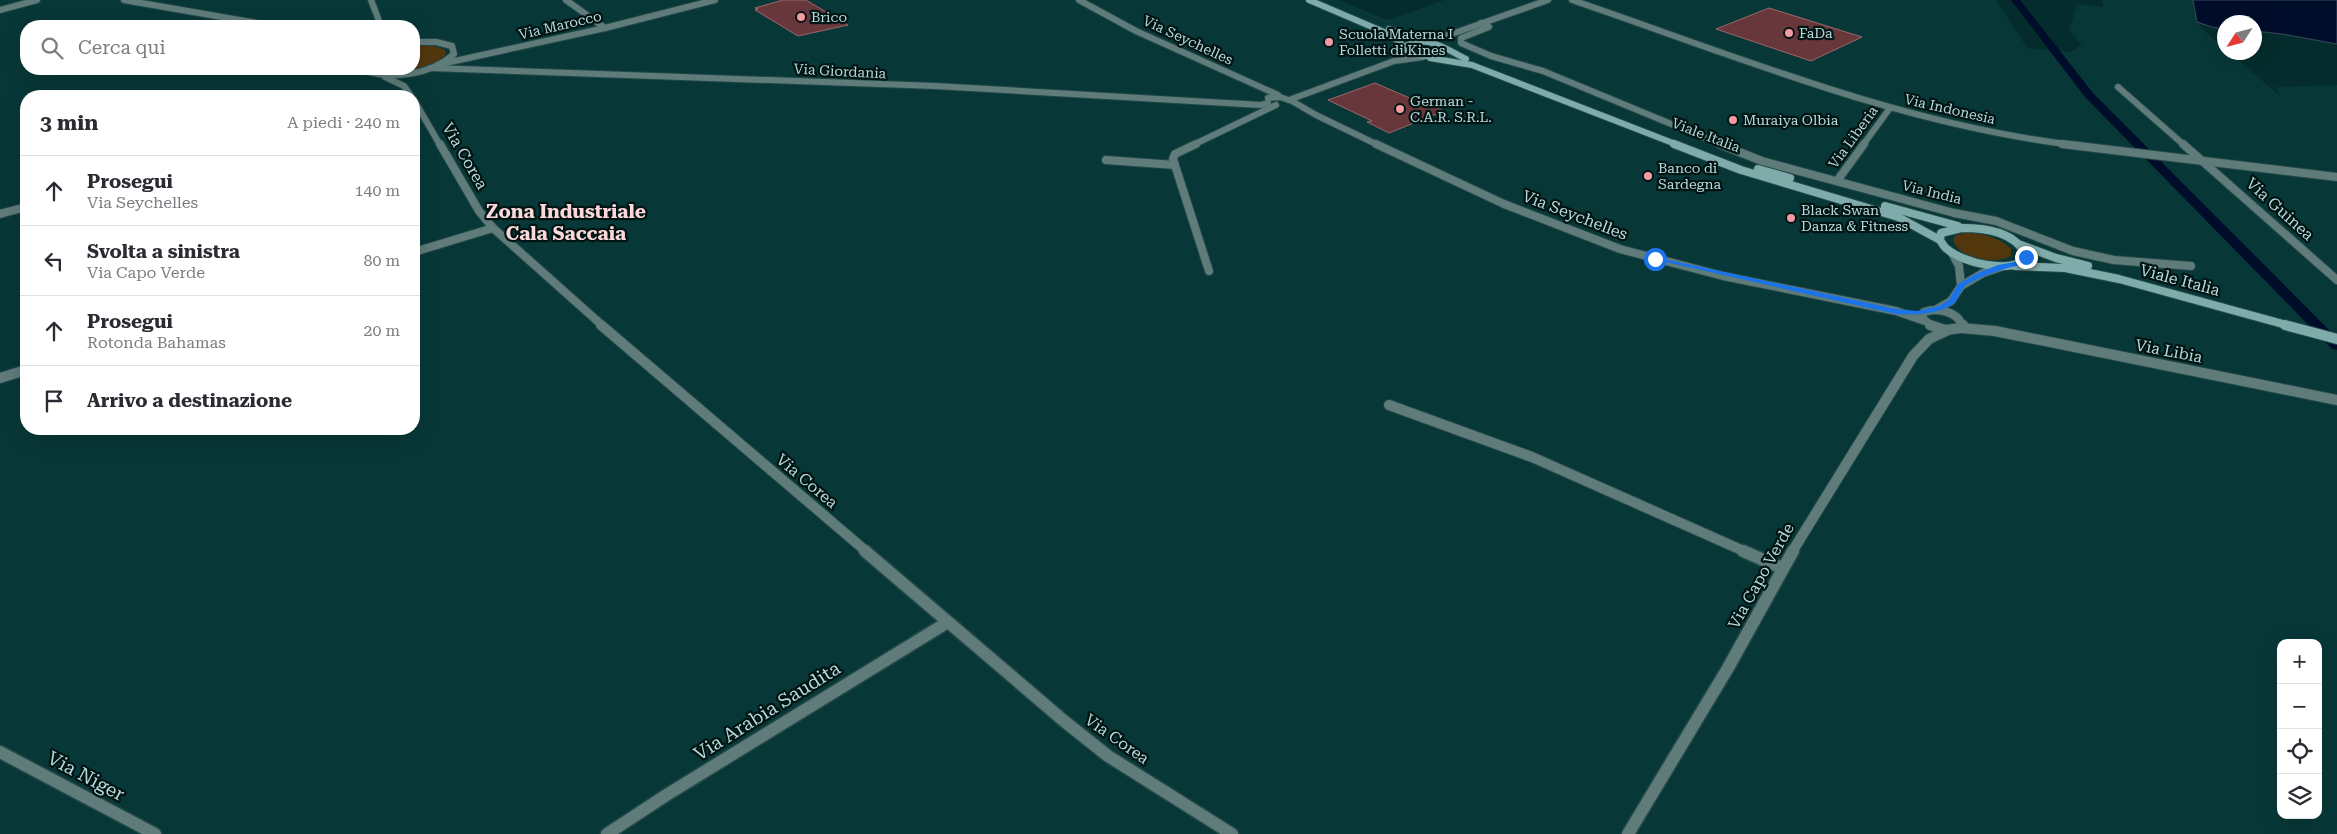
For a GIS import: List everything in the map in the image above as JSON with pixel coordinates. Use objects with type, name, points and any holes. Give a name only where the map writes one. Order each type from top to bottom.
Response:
[{"type":"main road","points":[[1308,0],[1384,32],[1405,49],[1408,43],[1422,41]]},
{"type":"main road","points":[[1318,0],[1422,41]]},
{"type":"main road","name":"Viale Italia","points":[[1422,41],[1445,48],[1466,59],[1746,164],[1962,227],[1992,231],[2020,245],[2056,258],[2293,323],[2337,338]]},
{"type":"main road","points":[[1427,57],[1443,55],[1445,48]]},
{"type":"main road","name":"Viale Italia","points":[[1405,49],[1427,57],[1472,66],[1774,181],[1898,217],[1940,240],[1952,253],[1981,264],[2001,267],[2058,268],[2104,276],[2293,323],[2337,332]]},
{"type":"main road","points":[[1940,240],[1941,234],[1949,229],[1962,227]]},
{"type":"main road","points":[[2012,266],[2022,263],[2026,257],[2026,252],[2020,245]]},
{"type":"street","points":[[0,10],[37,0]]},
{"type":"street","points":[[124,0],[239,20]]},
{"type":"street","points":[[370,0],[378,20]]},
{"type":"street","points":[[566,0],[605,28]]},
{"type":"street","name":"Via Marocco","points":[[430,68],[605,28],[715,0]]},
{"type":"street","name":"Via Seychelles","points":[[1079,0],[1102,14],[1261,89],[1286,98],[1316,115],[1514,208],[1601,243],[1699,270],[1925,319],[1948,330]]},
{"type":"street","points":[[1422,41],[1449,35],[1548,0]]},
{"type":"street","name":"Via Indonesia","points":[[1572,0],[1890,108],[1977,129],[2054,143],[2337,177]]},
{"type":"street","name":"Via India","points":[[1481,23],[1489,26],[1461,38],[1461,43],[1491,56],[1543,71],[1653,114],[1670,125],[1762,161],[1954,213],[1996,221],[2073,251],[2114,260],[2191,266]]},
{"type":"street","points":[[1445,48],[1449,35]]},
{"type":"street","name":"Via Marocco","points":[[420,42],[445,43],[452,46],[455,51],[498,52]]},
{"type":"street","points":[[1394,61],[1405,49]]},
{"type":"street","points":[[442,64],[450,59],[455,51]]},
{"type":"street","points":[[1209,272],[1173,159],[1175,154],[1259,113],[1272,102],[1305,94],[1394,61],[1427,57]]},
{"type":"street","points":[[420,71],[430,68]]},
{"type":"street","name":"Via Giordania","points":[[430,68],[935,86],[1249,104],[1272,102]]},
{"type":"street","points":[[382,75],[404,86],[406,80],[412,75]]},
{"type":"street","name":"Via Corea","points":[[404,86],[407,90]]},
{"type":"street","name":"Via Guinea","points":[[2118,87],[2337,280]]},
{"type":"street","name":"Via Seychelles","points":[[1261,89],[1272,102],[1316,115]]},
{"type":"street","points":[[1272,102],[1286,98]]},
{"type":"street","points":[[1249,104],[1259,113]]},
{"type":"street","name":"Via Liberia","points":[[1837,181],[1890,108]]},
{"type":"street","name":"Via Corea","points":[[420,111],[476,206],[493,228],[628,349],[1064,721],[1108,756],[1232,834]]},
{"type":"street","points":[[1106,160],[1175,165]]},
{"type":"street","points":[[0,214],[20,209]]},
{"type":"street","points":[[420,250],[493,228]]},
{"type":"street","points":[[1952,253],[1959,266],[1961,286]]},
{"type":"street","points":[[1929,339],[1925,319],[1936,310],[1952,302],[1961,286],[1983,273],[2001,267]]},
{"type":"street","points":[[1952,302],[1956,317],[1963,325],[1961,328]]},
{"type":"street","name":"Via Libia","points":[[1936,310],[1995,331]]},
{"type":"street","name":"Via Libia","points":[[1948,330],[1961,328],[1995,331],[2337,400]]},
{"type":"street","name":"Via Capo Verde","points":[[1628,834],[1728,668],[1782,568],[1913,356],[1929,339],[1948,330]]},
{"type":"street","points":[[0,378],[20,372]]},
{"type":"street","points":[[1389,405],[1532,457],[1782,568]]},
{"type":"street","name":"Via Arabia Saudita","points":[[607,834],[668,794],[948,622]]},
{"type":"street","name":"Via Niger","points":[[0,752],[155,834]]},
{"type":"shaded area","points":[[0,0],[1338,0],[1388,20],[1445,0],[1996,0],[2027,48],[2069,52],[2082,45],[2069,31],[2077,4],[2103,7],[2102,0],[2193,0],[2197,22],[2217,42],[2217,60],[2238,60],[2280,96],[2276,87],[2337,85],[2337,834],[0,834]]},
{"type":"shaded area","points":[[2193,0],[2337,0],[2337,44],[2262,32],[2262,15],[2217,15],[2217,28],[2197,22]]},
{"type":"shaded area","points":[[420,45],[431,45],[445,50],[446,54],[439,60],[420,69]]},
{"type":"shaded area","points":[[1965,233],[1983,235],[2001,241],[2011,249],[2011,256],[2004,259],[1987,260],[1962,252],[1953,240],[1956,235]]},
{"type":"building","name":"Brico","points":[[783,0],[806,0],[848,25],[798,36],[755,10],[758,9],[755,8]]},
{"type":"building","name":"FaDa","points":[[1769,8],[1862,37],[1811,61],[1716,29]]},
{"type":"building","name":"German - C.A.R. S.R.L.","points":[[1375,83],[1444,111],[1389,133],[1367,122],[1372,121],[1328,100]]},
{"type":"waterway","points":[[2015,0],[2089,95],[2337,346]]},
{"type":"place","name":"Brico","points":[[801,17]]},
{"type":"place","name":"FaDa","points":[[1789,33]]},
{"type":"place","name":"Scuola Materna I Folletti di Kines","points":[[1329,42]]},
{"type":"place","name":"German - C.A.R. S.R.L.","points":[[1400,109]]},
{"type":"place","name":"Muraiya Olbia","points":[[1733,120]]},
{"type":"place","name":"Banco di Sardegna","points":[[1648,176]]},
{"type":"place","name":"Black Swan Danza & Fitness","points":[[1791,218]]},
{"type":"district","name":"Zona Industriale Cala Saccaia","points":[[566,222]]},
{"type":"route","points":[[1655,259],[1896,312],[1917,313],[1936,310],[1952,302],[1961,286],[1983,273],[2022,263],[2026,257]]}]
